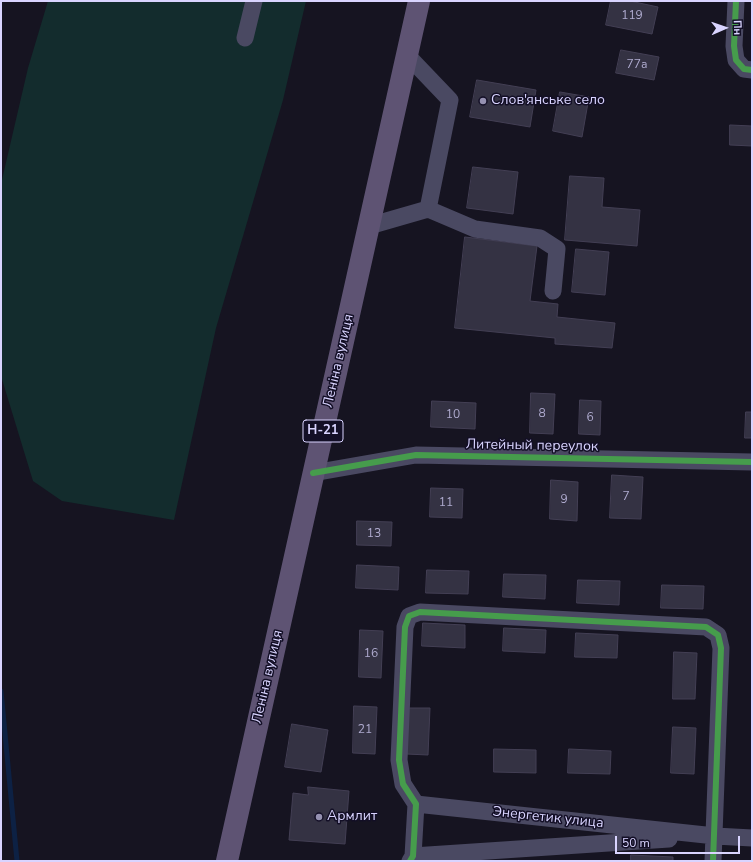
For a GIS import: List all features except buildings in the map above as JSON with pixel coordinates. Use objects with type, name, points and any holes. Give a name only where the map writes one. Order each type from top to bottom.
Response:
[{"type":"main road","name":"Леніна вулиця","points":[[227,861],[419,1]]},
{"type":"street","points":[[245,38],[254,1]]},
{"type":"street","points":[[736,1],[734,46],[736,60],[744,69],[752,70]]},
{"type":"street","points":[[407,55],[450,100],[428,209]]},
{"type":"street","points":[[369,226],[428,209],[475,230],[540,238],[557,249],[553,291]]},
{"type":"street","name":"Литейный переулок","points":[[313,473],[416,455],[752,462]]},
{"type":"street","points":[[713,861],[715,836],[721,648],[718,635],[706,627],[420,612],[409,616],[405,627],[399,760],[403,784],[416,804],[411,858],[715,836]]},
{"type":"street","name":"Энергетик улица","points":[[416,804],[715,836],[752,838]]},
{"type":"green space","points":[[48,1],[306,1],[283,100],[216,328],[174,520],[62,501],[33,481],[1,376],[1,184],[28,68]]},
{"type":"waterway","points":[[1,691],[17,861]]},
{"type":"cycle path","points":[[736,1],[734,46],[736,60],[744,69],[752,70]]},
{"type":"cycle path","points":[[313,473],[416,455],[752,462]]},
{"type":"cycle path","points":[[410,861],[413,856],[416,804],[403,784],[399,760],[405,627],[409,616],[420,612],[706,627],[718,635],[721,648],[713,861]]},
{"type":"place","name":"Слов'янське село","points":[[483,101]]},
{"type":"place","name":"Армлит","points":[[319,817]]}]
